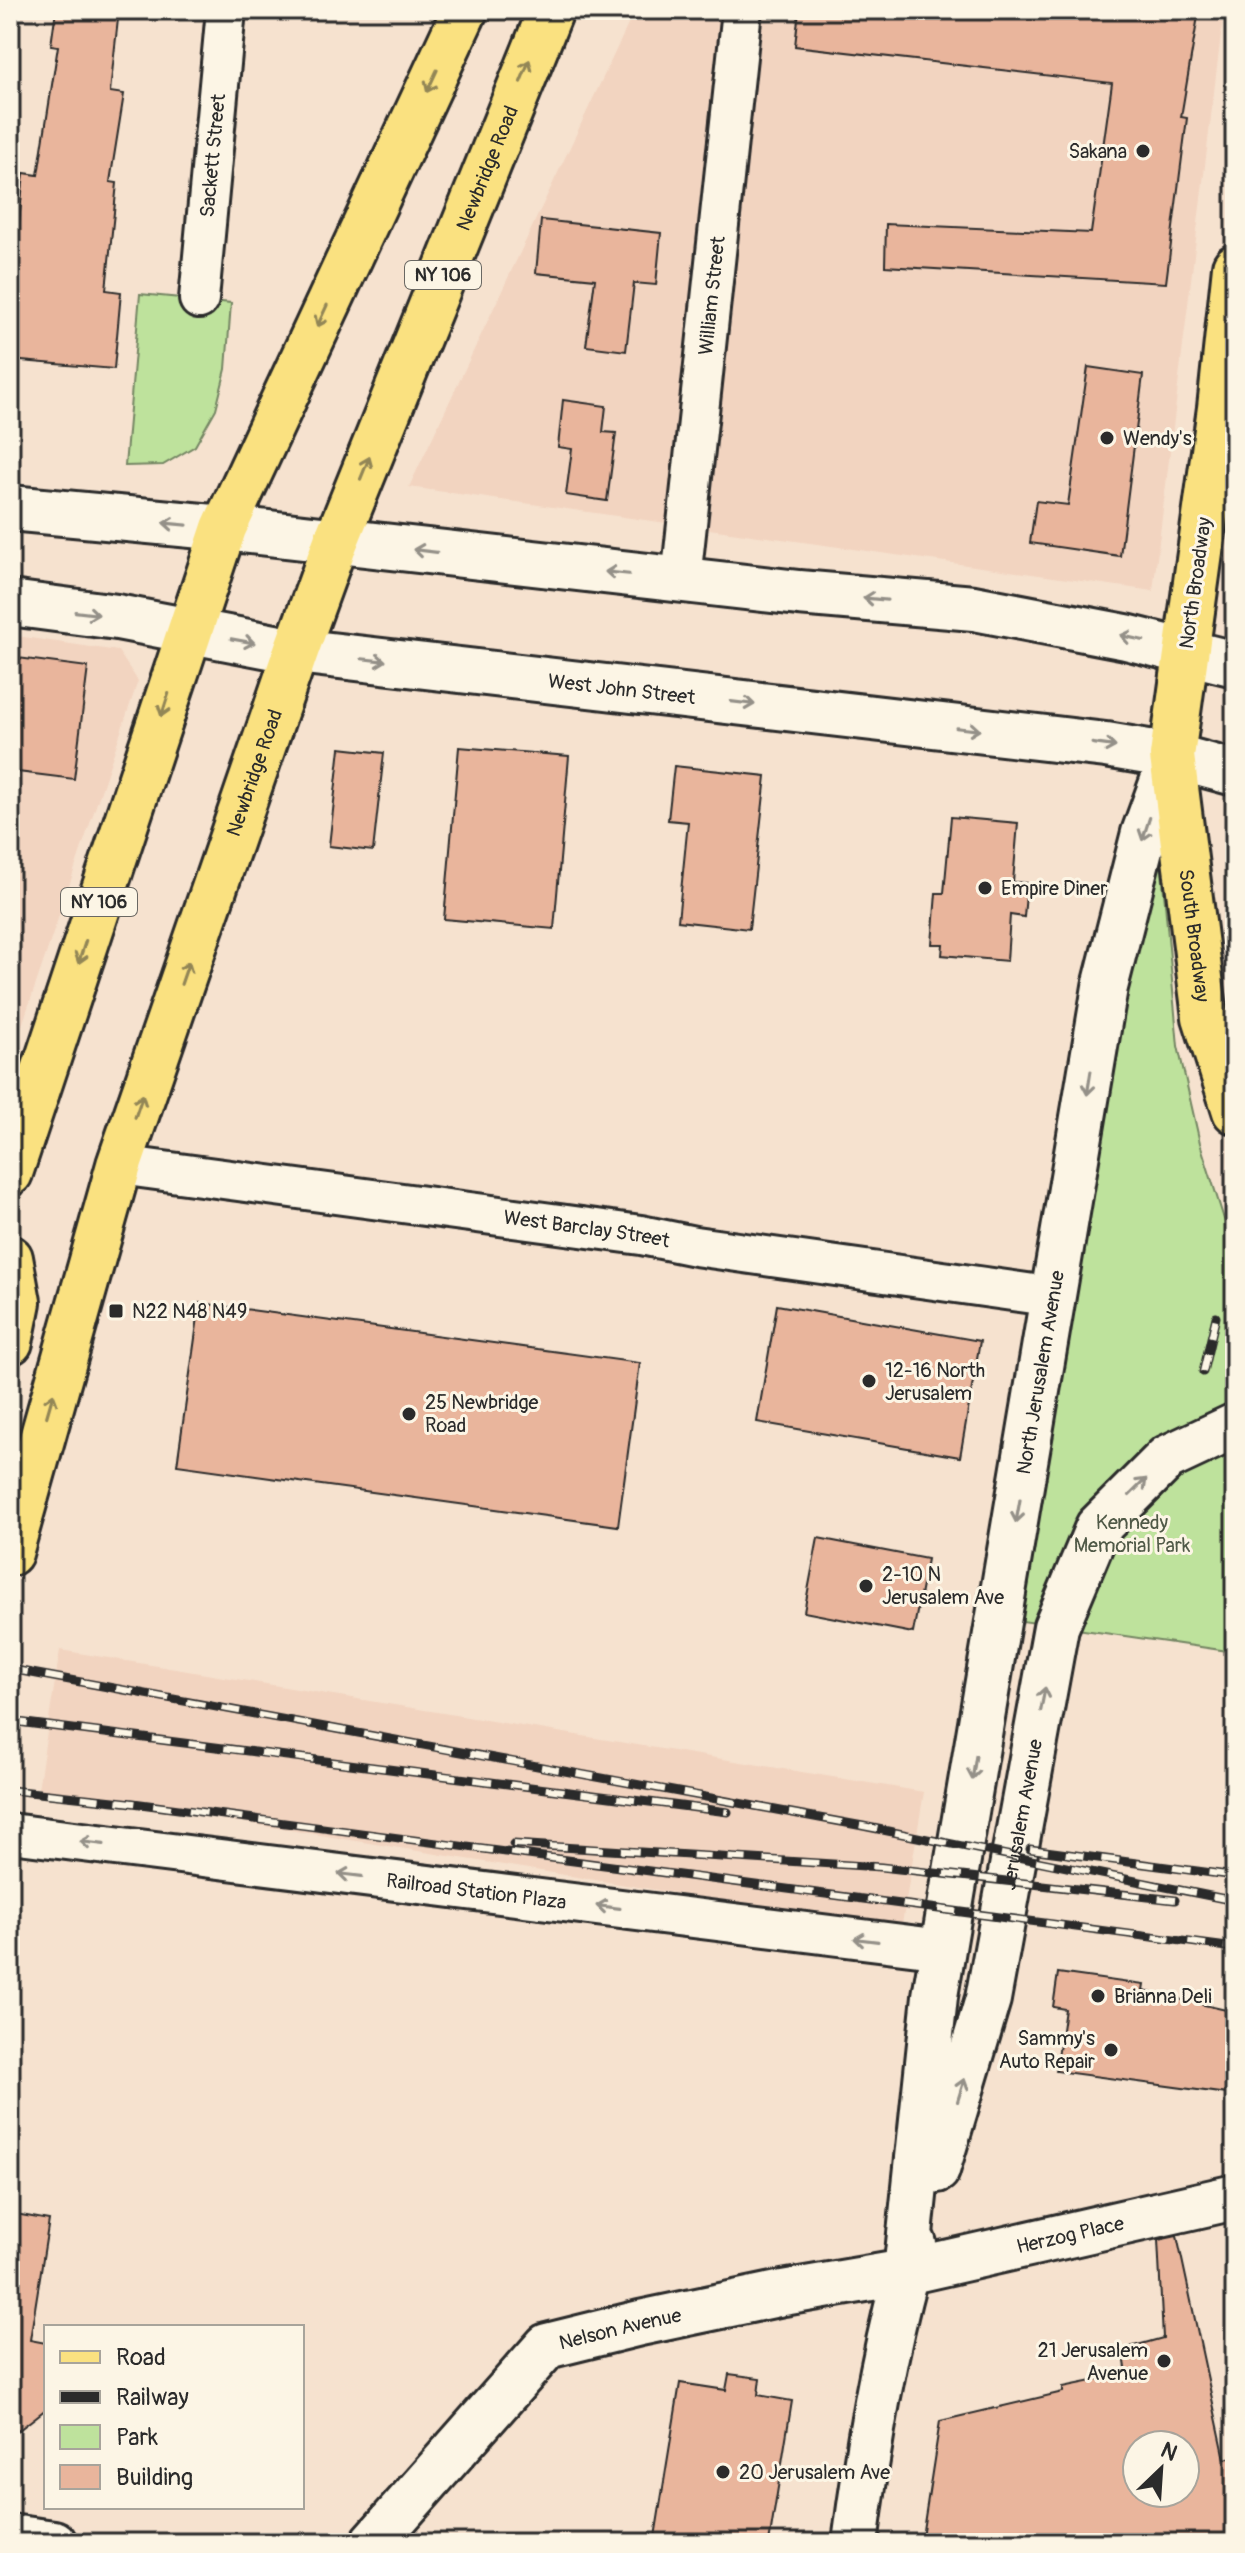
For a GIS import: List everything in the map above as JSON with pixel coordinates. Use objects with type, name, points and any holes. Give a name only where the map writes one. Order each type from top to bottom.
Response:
[{"type":"main road","name":"NY 106","points":[[12,1159],[224,528],[465,10]]},
{"type":"main road","name":"Newbridge Road","points":[[10,1553],[119,1165],[296,651],[336,541],[551,10]]},
{"type":"main road","name":"North Broadway","points":[[1172,756],[1220,408],[1235,267]]},
{"type":"main road","points":[[10,508],[974,608],[1186,650],[1235,664]]},
{"type":"main road","name":"West John Street","points":[[10,603],[117,617],[296,651],[1078,742],[1172,756],[1235,773]]},
{"type":"main road","name":"South Broadway","points":[[1172,756],[1205,1017],[1235,1111]]},
{"type":"main road","name":"North Jerusalem Avenue","points":[[935,1996],[1105,987],[1144,833],[1172,756]]},
{"type":"main road","points":[[10,1258],[18,1302],[10,1342]]},
{"type":"main road","name":"Jerusalem Avenue","points":[[855,2543],[865,2470],[906,2272],[988,1999],[1056,1627],[1098,1527],[1167,1458],[1235,1426]]},
{"type":"main road","name":"Jerusalem Avenue","points":[[906,2272],[935,1996]]},
{"type":"main road","name":"Herzog Place","points":[[906,2272],[1235,2197]]},
{"type":"main road","name":"Nelson Avenue","points":[[373,2543],[547,2346],[783,2293],[906,2272]]},
{"type":"main road","points":[[10,2537],[54,2543]]},
{"type":"street","name":"Sackett Street","points":[[199,299],[226,10]]},
{"type":"street","name":"William Street","points":[[681,580],[742,10]]},
{"type":"street","name":"West Barclay Street","points":[[119,1165],[641,1235],[695,1246],[1055,1297]]},
{"type":"street","name":"Railroad Station Plaza","points":[[10,1833],[943,1949]]},
{"type":"shaded area","points":[[635,10],[1224,10],[1153,591],[409,487]]},
{"type":"shaded area","points":[[10,635],[118,651],[138,681],[10,1061]]},
{"type":"shaded area","points":[[60,1650],[924,1792],[901,1930],[38,1789]]},
{"type":"green space","points":[[140,294],[231,303],[226,369],[216,409],[195,446],[163,465],[125,466]]},
{"type":"green space","name":"Kennedy Memorial Park","points":[[1159,838],[1178,1046],[1200,1143],[1235,1254],[1235,1652],[1008,1619],[1142,890]]},
{"type":"building","points":[[56,10],[119,10],[110,92],[124,94],[110,182],[117,183],[106,290],[121,292],[114,369],[10,360],[10,282],[13,282],[24,173],[38,175],[58,46],[51,45]]},
{"type":"building","points":[[799,10],[1199,10],[1181,117],[1187,118],[1166,283],[885,266],[886,224],[1091,233],[1112,83],[795,46]]},
{"type":"building","points":[[541,220],[661,233],[656,285],[634,283],[626,351],[586,346],[595,279],[536,273]]},
{"type":"building","name":"Wendy's","points":[[1088,367],[1143,375],[1120,556],[1030,543],[1036,501],[1068,505]]},
{"type":"building","points":[[563,400],[606,406],[603,432],[616,433],[607,501],[566,495],[572,449],[558,447]]},
{"type":"building","points":[[10,657],[88,667],[74,779],[10,771]]},
{"type":"building","points":[[459,747],[569,756],[554,929],[444,919]]},
{"type":"building","points":[[340,748],[384,753],[373,851],[329,846]]},
{"type":"building","points":[[674,766],[766,776],[749,929],[678,921],[688,822],[668,820]]},
{"type":"building","name":"Empire Diner","points":[[951,817],[1018,823],[1013,882],[1027,883],[1024,917],[1010,915],[1007,961],[942,955],[943,944],[932,944],[936,893],[944,893]]},
{"type":"building","name":"25 Newbridge Road","points":[[200,1303],[640,1363],[618,1526],[177,1465]]},
{"type":"building","name":"12-16 North Jerusalem","points":[[777,1305],[980,1341],[960,1457],[757,1422]]},
{"type":"building","name":"2-10 N Jerusalem Ave","points":[[818,1538],[927,1559],[913,1633],[804,1612]]},
{"type":"building","points":[[1058,1973],[1144,1985],[1143,1991],[1235,2012],[1235,2095],[1056,2071],[1065,2009],[1053,2007]]},
{"type":"building","points":[[10,2213],[49,2220],[30,2340],[44,2343],[44,2411],[10,2437]]},
{"type":"building","points":[[1177,2236],[1225,2459],[1235,2456],[1235,2543],[921,2543],[940,2421],[1063,2392],[1063,2387],[1127,2374],[1123,2349],[1163,2338],[1158,2240]]},
{"type":"building","name":"20 Jerusalem Ave","points":[[729,2374],[760,2378],[758,2395],[792,2401],[769,2543],[654,2543],[680,2383],[726,2390]]},
{"type":"railway","points":[[1203,1372],[1216,1317]]},
{"type":"railway","points":[[10,1669],[863,1826],[1235,1901]]},
{"type":"railway","points":[[10,1721],[728,1812]]},
{"type":"railway","points":[[10,1790],[133,1803],[1235,1948]]},
{"type":"railway","points":[[513,1844],[881,1867],[1175,1900]]},
{"type":"railway","points":[[1030,1849],[1235,1876]]},
{"type":"place","name":"Sakana","points":[[1143,151]]},
{"type":"place","name":"Wendy's","points":[[1107,438]]},
{"type":"place","name":"Empire Diner","points":[[985,888]]},
{"type":"place","name":"N22 N48 N49","points":[[116,1311]]},
{"type":"place","name":"12-16 North Jerusalem","points":[[869,1381]]},
{"type":"place","name":"25 Newbridge Road","points":[[409,1414]]},
{"type":"place","name":"2-10 N Jerusalem Ave","points":[[866,1586]]},
{"type":"place","name":"Brianna Deli","points":[[1098,1996]]},
{"type":"place","name":"Sammy's Auto Repair","points":[[1111,2050]]},
{"type":"place","name":"21 Jerusalem Avenue","points":[[1164,2361]]},
{"type":"place","name":"20 Jerusalem Ave","points":[[723,2472]]}]
